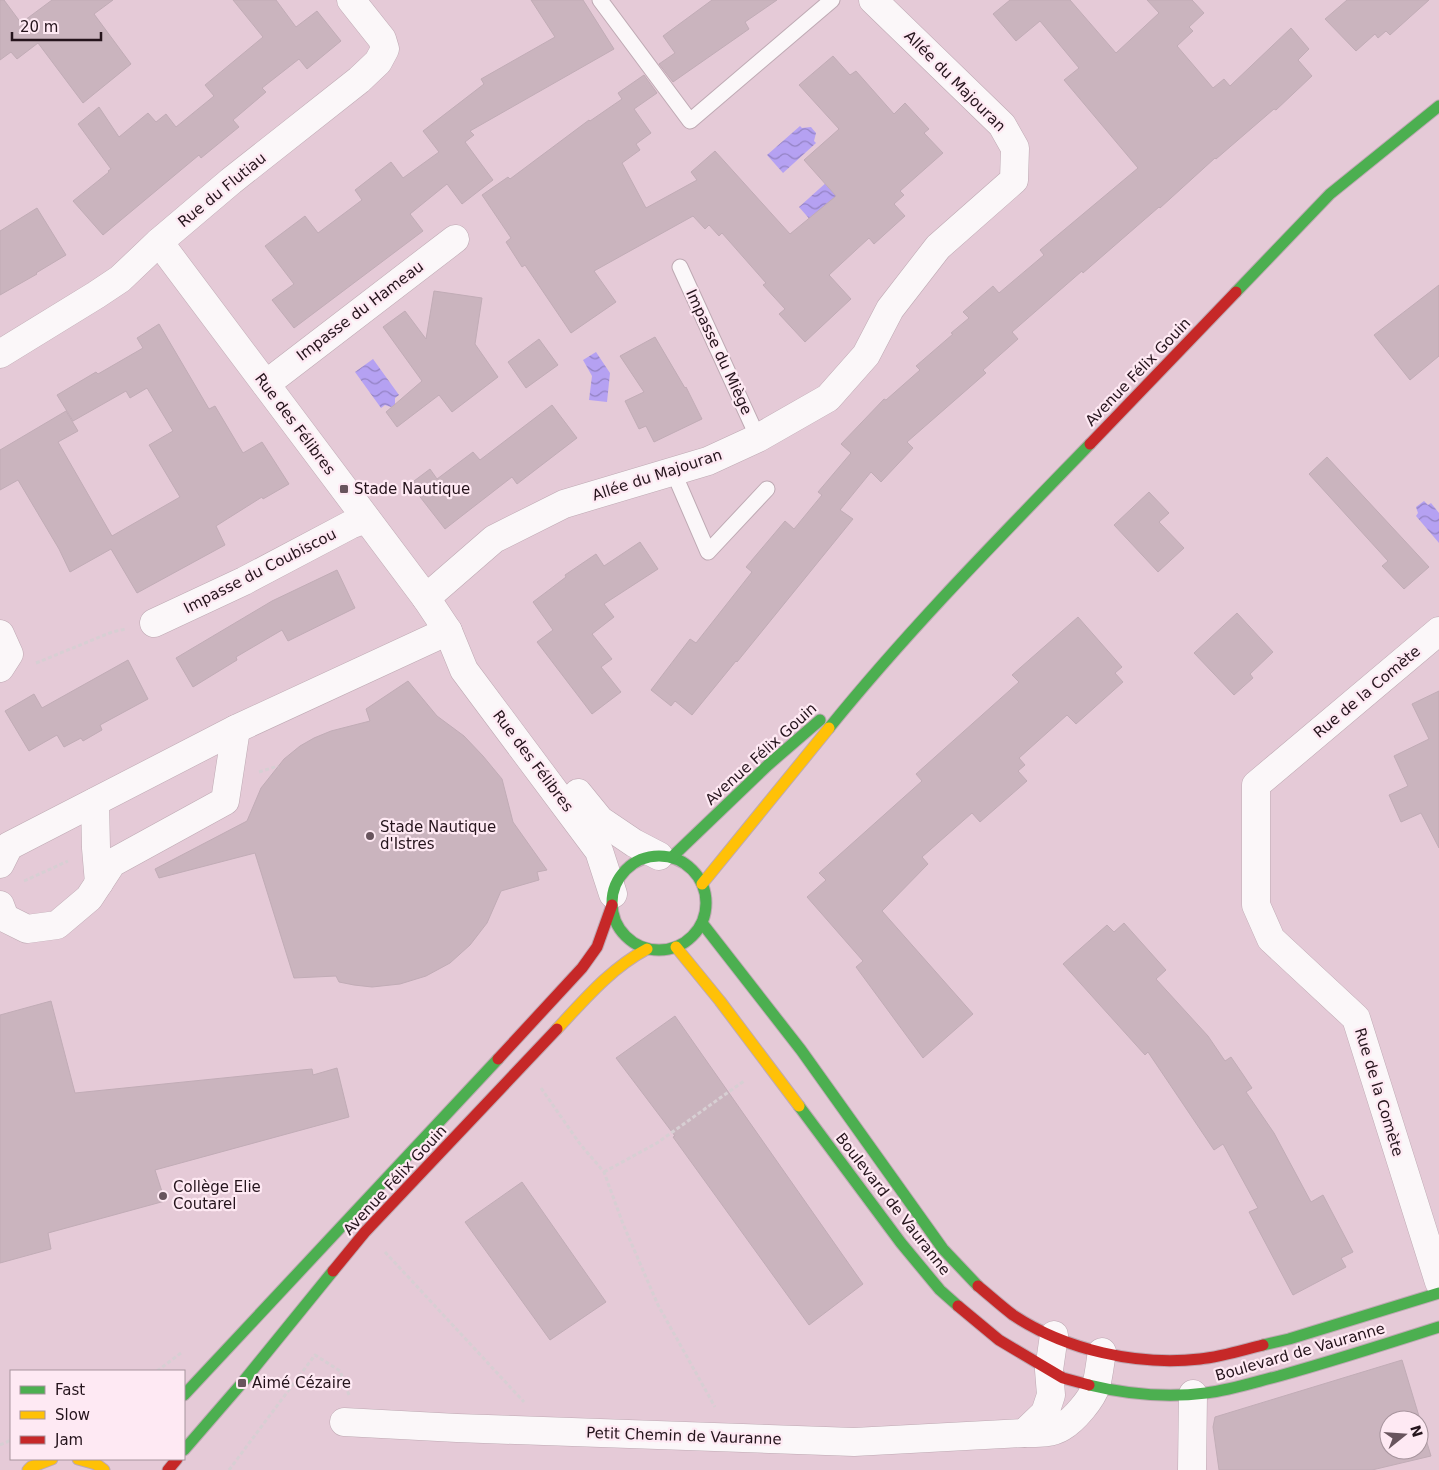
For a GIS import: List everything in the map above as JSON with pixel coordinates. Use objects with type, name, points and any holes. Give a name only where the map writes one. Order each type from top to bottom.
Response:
[{"type":"main road","name":"Avenue Félix Gouin","points":[[702,884],[872,675],[994,544],[1330,194],[1439,106]]},
{"type":"main road","name":"Avenue Félix Gouin","points":[[666,856],[872,675]]},
{"type":"main road","points":[[666,856],[690,867],[702,884],[706,904],[702,922],[696,933],[687,942],[676,948],[666,950],[647,949],[633,943],[622,933],[615,920],[612,899],[617,882],[624,871],[634,863],[646,858],[666,856]]},
{"type":"main road","name":"Avenue Félix Gouin","points":[[185,1394],[582,968],[597,947],[612,899]]},
{"type":"main road","name":"Boulevard de Vauranne","points":[[702,922],[801,1050],[944,1249],[971,1280],[1012,1314],[1039,1330],[1119,1357],[1152,1360],[1201,1359],[1289,1339],[1439,1294]]},
{"type":"main road","name":"Boulevard de Vauranne","points":[[676,948],[720,1001],[901,1243],[940,1290],[999,1340],[1063,1378],[1111,1390],[1170,1395],[1206,1393],[1316,1366],[1439,1327]]},
{"type":"main road","name":"Avenue Félix Gouin","points":[[185,1449],[242,1383],[366,1232],[600,982],[628,959],[647,949]]},
{"type":"main road","points":[[28,1470],[49,1460]]},
{"type":"main road","points":[[87,1460],[104,1470]]},
{"type":"street","name":"Rue du Flutiau","points":[[0,354],[112,284],[231,181],[359,80],[378,62],[385,49],[382,39],[350,0]]},
{"type":"street","name":"Allée du Majouran","points":[[426,598],[494,539],[564,504],[708,461],[758,438],[828,398],[866,356],[890,309],[938,247],[1014,180],[1016,148],[1002,125],[873,0]]},
{"type":"street","name":"Impasse du Hameau","points":[[266,384],[455,239]]},
{"type":"street","name":"Rue des Félibres","points":[[159,242],[426,598],[448,631],[464,670],[599,851],[612,899]]},
{"type":"street","name":"Impasse du Coubiscou","points":[[154,623],[244,581],[350,525],[366,519]]},
{"type":"street","name":"Rue des Félibres","points":[[448,631],[484,664],[566,779],[600,820],[634,843],[666,856]]},
{"type":"street","points":[[0,864],[9,846],[236,730],[448,631]]},
{"type":"street","name":"Rue de la Comète","points":[[1439,631],[1256,785],[1256,905],[1271,938],[1356,1018],[1439,1282]]},
{"type":"street","points":[[0,634],[9,654],[0,668]]},
{"type":"street","points":[[0,905],[5,918],[27,929],[57,925],[88,898],[112,863],[225,801],[236,730]]},
{"type":"street","points":[[95,802],[99,883]]},
{"type":"street","points":[[1024,1433],[1045,1413],[1051,1395],[1049,1370],[1054,1335]]},
{"type":"street","name":"Petit Chemin de Vauranne","points":[[344,1422],[854,1442],[1041,1433],[1062,1427],[1090,1399],[1096,1386],[1102,1352]]},
{"type":"street","points":[[1192,1470],[1193,1394]]},
{"type":"lane","points":[[600,0],[690,121],[832,0]]},
{"type":"lane","name":"Impasse du Miège","points":[[680,267],[758,438]]},
{"type":"lane","points":[[672,471],[708,552],[767,489]]},
{"type":"path","points":[[32,664],[112,632],[154,623]]},
{"type":"path","points":[[604,1172],[657,1143],[751,1076],[766,1063]]},
{"type":"path","points":[[522,1067],[544,1091],[580,1144],[604,1172],[623,1224],[658,1305],[716,1409],[725,1437]]},
{"type":"path","points":[[366,1232],[444,1314],[506,1384],[531,1408],[546,1431]]},
{"type":"path","points":[[229,1470],[315,1355],[340,1370]]},
{"type":"water","points":[[800,126],[802,128],[811,127],[816,133],[814,141],[816,143],[783,173],[767,155]]},
{"type":"water","points":[[828,181],[842,196],[813,223],[799,207]]},
{"type":"water","points":[[596,352],[610,373],[607,402],[589,400],[592,376],[583,360]]},
{"type":"water","points":[[373,359],[399,395],[395,398],[395,405],[391,407],[385,405],[381,408],[355,372]]},
{"type":"water","points":[[1424,501],[1428,505],[1431,503],[1439,513],[1439,543],[1416,516],[1418,513],[1416,507]]},
{"type":"building","points":[[0,0],[4,0],[21,23],[52,0],[113,0],[94,14],[131,64],[83,103],[38,43],[17,59],[11,52],[0,60]]},
{"type":"building","points":[[233,0],[276,0],[296,27],[317,11],[341,41],[307,69],[299,59],[262,88],[266,92],[233,120],[239,127],[201,158],[199,155],[103,235],[73,201],[111,169],[78,124],[99,107],[119,137],[148,113],[156,122],[166,114],[176,127],[214,96],[205,85],[263,37]]},
{"type":"building","points":[[531,0],[583,0],[614,49],[470,131],[474,135],[465,142],[493,180],[462,204],[447,184],[410,214],[423,231],[294,328],[272,300],[294,284],[265,246],[305,216],[318,233],[362,200],[355,190],[391,162],[403,178],[439,152],[423,131],[484,84],[481,79],[555,37]]},
{"type":"building","points":[[712,0],[777,0],[745,22],[749,29],[673,82],[659,64],[675,53],[663,36]]},
{"type":"building","points":[[1010,0],[1070,0],[1116,53],[1159,13],[1147,0],[1192,0],[1204,13],[1189,27],[1193,31],[1177,46],[1213,88],[1224,79],[1230,86],[1291,28],[1309,49],[1298,60],[1312,76],[1276,110],[1274,109],[1215,158],[1160,208],[1083,273],[1082,271],[1012,332],[1018,339],[983,370],[986,373],[907,442],[913,448],[881,482],[871,472],[840,510],[853,519],[692,715],[675,701],[671,706],[651,690],[690,639],[696,643],[752,572],[746,567],[785,521],[794,529],[822,495],[818,492],[851,453],[841,444],[884,399],[886,400],[920,370],[916,366],[969,318],[963,312],[993,286],[999,293],[1044,255],[1040,250],[1138,168],[1064,80],[1079,68],[1040,21],[1016,41],[993,14]]},
{"type":"building","points":[[1347,0],[1429,0],[1390,35],[1386,31],[1378,38],[1375,34],[1356,51],[1325,19]]},
{"type":"building","points":[[833,56],[850,75],[856,71],[894,114],[905,103],[929,129],[924,133],[943,153],[900,191],[904,195],[894,204],[905,216],[874,244],[869,238],[829,275],[851,299],[805,342],[779,314],[785,309],[763,285],[766,283],[722,233],[719,236],[709,225],[705,229],[693,216],[594,271],[616,302],[571,333],[525,265],[522,267],[506,242],[511,238],[482,195],[508,177],[510,179],[589,120],[622,99],[618,93],[644,75],[657,93],[634,109],[651,133],[636,144],[640,150],[622,163],[646,208],[697,180],[691,172],[715,151],[790,234],[836,196],[804,160],[839,129],[799,85]]},
{"type":"building","points":[[37,208],[66,255],[0,295],[0,231]]},
{"type":"building","points":[[1439,285],[1439,356],[1410,380],[1374,335]]},
{"type":"building","points":[[434,291],[482,298],[475,344],[498,377],[452,412],[439,395],[397,427],[386,412],[422,381],[383,327],[405,311],[426,339]]},
{"type":"building","points":[[159,324],[209,409],[215,406],[243,453],[262,442],[289,484],[263,499],[262,497],[216,526],[225,545],[137,593],[111,549],[70,572],[59,549],[18,480],[0,490],[0,450],[66,411],[78,431],[58,442],[112,536],[180,497],[149,445],[173,431],[147,388],[130,398],[126,391],[73,421],[57,395],[143,348],[137,338]]},
{"type":"building","points":[[655,337],[686,387],[702,419],[654,442],[646,426],[639,429],[625,401],[644,392],[620,356]]},
{"type":"building","points":[[539,339],[558,365],[526,388],[508,362]]},
{"type":"building","points":[[552,405],[577,438],[517,484],[512,477],[445,529],[410,484],[430,469],[437,479],[473,452],[480,460]]},
{"type":"building","points":[[1327,457],[1429,567],[1404,589],[1382,566],[1388,561],[1309,474]]},
{"type":"building","points":[[1149,492],[1169,513],[1159,522],[1184,548],[1158,572],[1114,525]]},
{"type":"building","points":[[640,542],[658,569],[604,604],[614,617],[592,634],[612,659],[601,667],[621,692],[592,714],[537,642],[553,630],[533,602],[566,577],[565,575],[596,554],[604,566]]},
{"type":"building","points":[[337,570],[355,608],[288,641],[282,630],[236,657],[237,660],[193,687],[176,658],[272,601]]},
{"type":"building","points":[[1237,613],[1273,652],[1250,674],[1253,678],[1234,695],[1194,653]]},
{"type":"building","points":[[1078,617],[1122,667],[1115,673],[1123,682],[1076,724],[1067,715],[1019,758],[1025,765],[1018,771],[1027,781],[980,822],[972,813],[922,857],[928,864],[882,911],[973,1014],[923,1058],[856,967],[863,961],[807,897],[826,880],[819,873],[922,781],[916,774],[1019,682],[1012,675]]},
{"type":"building","points":[[128,660],[148,699],[100,725],[102,730],[83,741],[81,738],[64,747],[57,735],[29,751],[5,711],[34,694],[42,708]]},
{"type":"building","name":"Stade Nautique d'Istres","points":[[408,681],[437,716],[464,736],[502,779],[513,822],[547,870],[537,872],[539,880],[501,891],[487,923],[470,945],[450,963],[426,976],[400,984],[372,987],[339,982],[336,976],[294,978],[255,853],[159,878],[155,869],[247,821],[261,788],[284,759],[314,738],[331,731],[370,721],[366,709]]},
{"type":"building","points":[[1439,691],[1439,848],[1421,813],[1401,822],[1389,795],[1408,786],[1394,756],[1429,739],[1412,704]]},
{"type":"building","points":[[1124,923],[1166,970],[1156,979],[1208,1036],[1225,1061],[1231,1057],[1244,1076],[1252,1088],[1246,1092],[1274,1133],[1311,1202],[1323,1195],[1353,1252],[1341,1258],[1346,1267],[1293,1295],[1249,1212],[1258,1208],[1223,1144],[1214,1150],[1148,1052],[1145,1055],[1063,964],[1107,925],[1114,932]]},
{"type":"building","points":[[51,1001],[75,1093],[312,1069],[313,1075],[337,1068],[349,1117],[155,1170],[165,1201],[48,1233],[51,1249],[0,1263],[0,1015]]},
{"type":"building","points":[[675,1016],[863,1284],[809,1325],[673,1137],[675,1136],[616,1058]]},
{"type":"building","points":[[522,1182],[606,1302],[550,1340],[465,1222]]},
{"type":"building","points":[[1402,1360],[1417,1410],[1379,1410],[1379,1460],[1414,1460],[1372,1470],[1219,1470],[1213,1427],[1215,1417]]},
{"type":"traffic: fast","points":[[1236,292],[1330,194],[1439,106]]},
{"type":"traffic: fast","points":[[829,728],[924,618],[1090,444]]},
{"type":"traffic: fast","points":[[672,857],[768,765],[820,720]]},
{"type":"traffic: fast","points":[[659,856],[677,860],[692,870],[702,885],[706,903],[702,921],[692,936],[677,946],[659,950],[641,946],[626,936],[616,921],[612,903],[616,885],[626,870],[641,860],[659,856]]},
{"type":"traffic: fast","points":[[702,923],[801,1050],[943,1249],[978,1286]]},
{"type":"traffic: fast","points":[[185,1394],[498,1059]]},
{"type":"traffic: fast","points":[[799,1106],[901,1243],[940,1290],[958,1306]]},
{"type":"traffic: fast","points":[[185,1449],[242,1383],[333,1271]]},
{"type":"traffic: fast","points":[[1263,1345],[1289,1339],[1439,1293]]},
{"type":"traffic: fast","points":[[1089,1385],[1132,1393],[1162,1395],[1215,1392],[1299,1370],[1439,1327]]},
{"type":"traffic: slow","points":[[702,884],[829,728]]},
{"type":"traffic: slow","points":[[676,947],[720,1001],[799,1106]]},
{"type":"traffic: slow","points":[[557,1029],[610,975],[647,949]]},
{"type":"traffic: slow","points":[[28,1470],[49,1460]]},
{"type":"traffic: slow","points":[[82,1460],[96,1464],[104,1470]]},
{"type":"traffic: jam","points":[[1090,444],[1236,292]]},
{"type":"traffic: jam","points":[[498,1059],[582,968],[597,947],[612,905]]},
{"type":"traffic: jam","points":[[333,1271],[365,1232],[557,1029]]},
{"type":"traffic: jam","points":[[978,1286],[1013,1315],[1034,1327],[1056,1338],[1103,1353],[1152,1360],[1176,1361],[1216,1357],[1263,1345]]},
{"type":"traffic: jam","points":[[958,1306],[999,1340],[1063,1378],[1089,1385]]},
{"type":"traffic: jam","points":[[168,1470],[176,1460]]},
{"type":"place","name":"Stade Nautique","points":[[344,489]]},
{"type":"place","name":"Stade Nautique d'Istres","points":[[370,836]]},
{"type":"place","name":"Collège Elie Coutarel","points":[[163,1196]]},
{"type":"place","name":"Aimé Cézaire","points":[[242,1383]]}]
